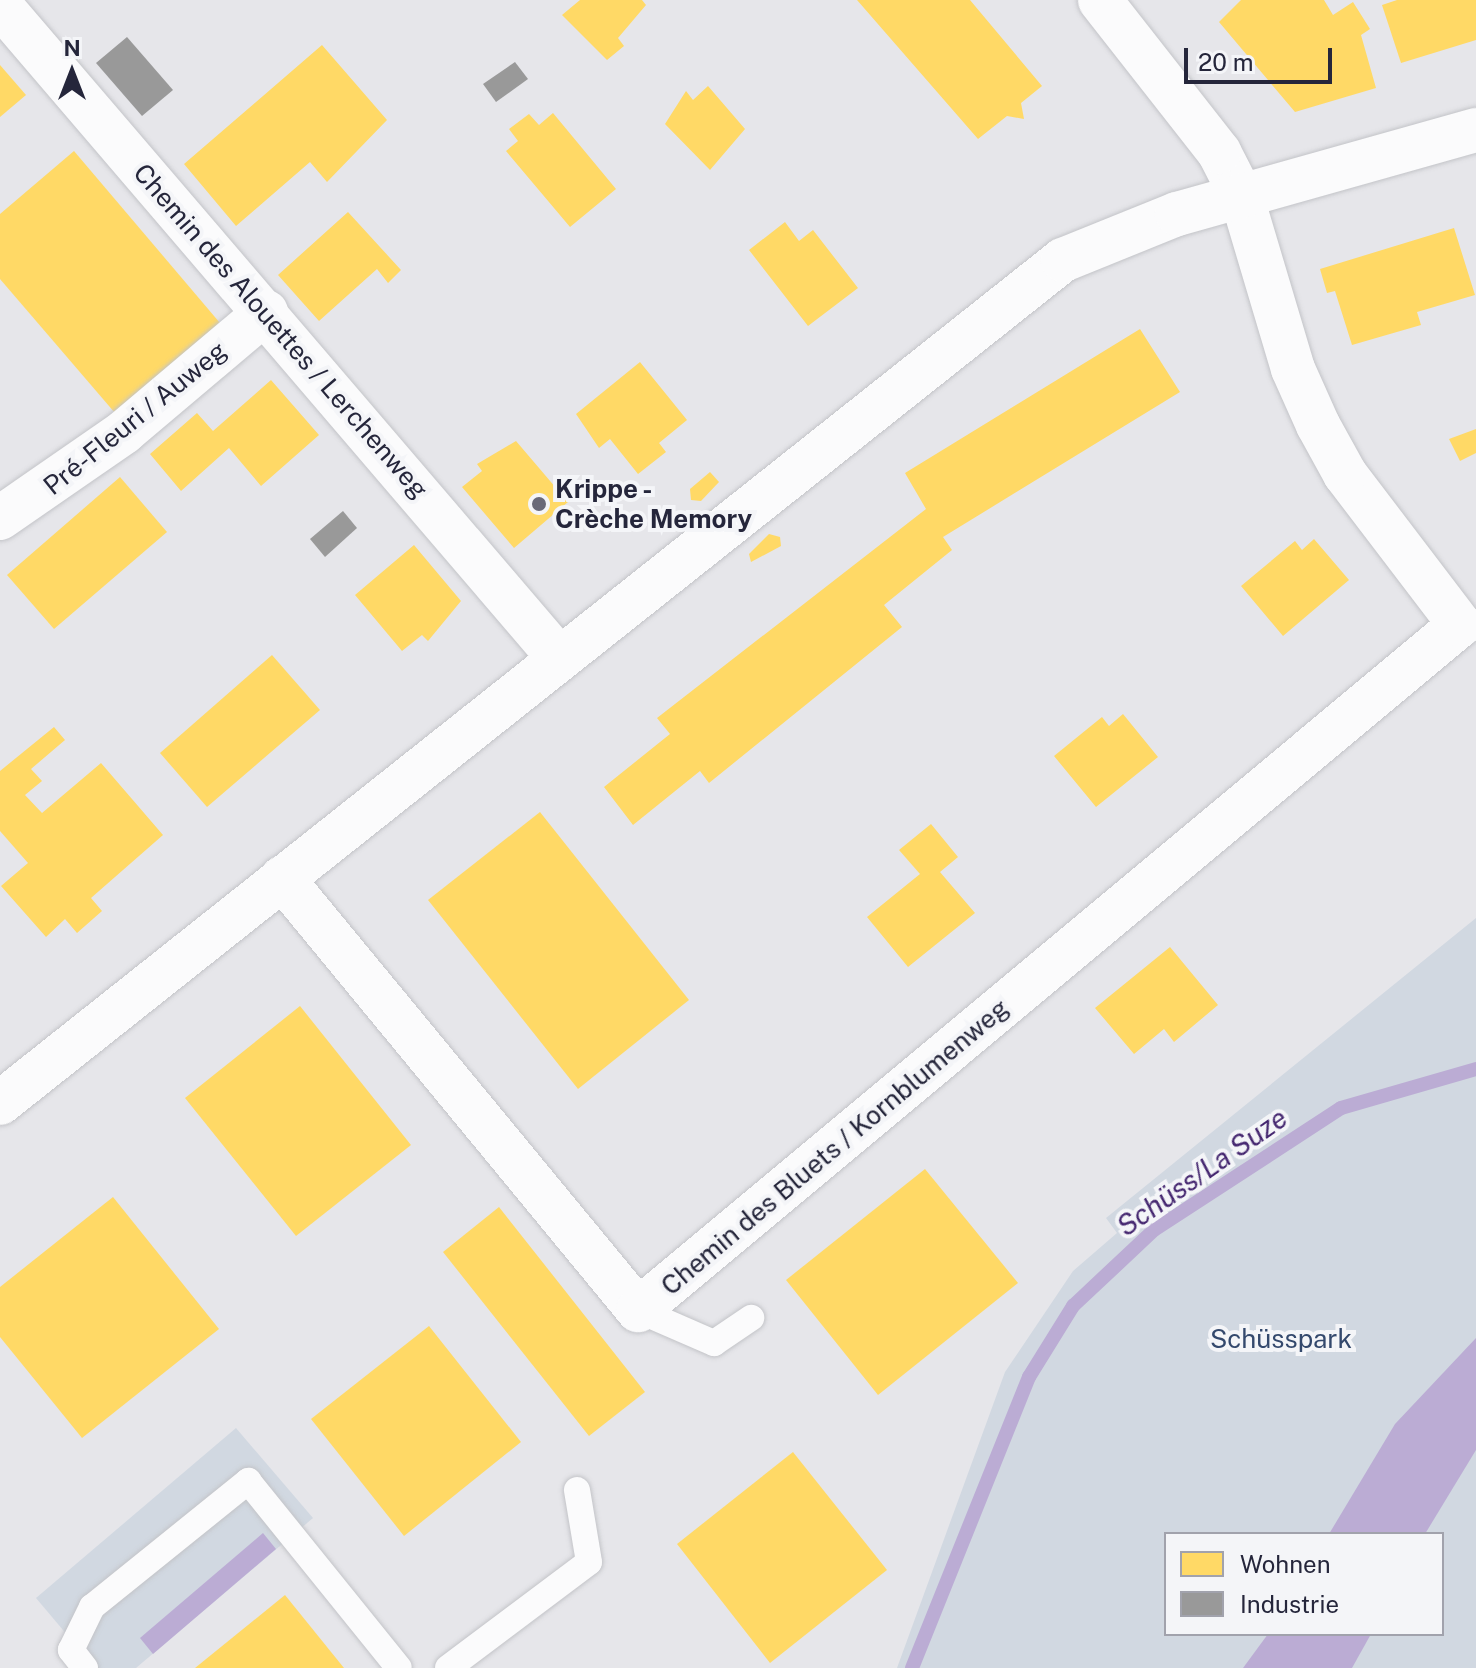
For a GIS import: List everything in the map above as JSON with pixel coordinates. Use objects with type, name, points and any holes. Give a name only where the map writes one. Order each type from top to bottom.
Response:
[{"type":"street","name":"Chemin des Alouettes / Lerchenweg","points":[[0,5],[266,312],[559,658]]},
{"type":"street","points":[[1120,8],[1205,128],[1241,195]]},
{"type":"street","points":[[0,1103],[1063,260],[1241,195],[1476,130]]},
{"type":"street","name":"Chemin des Bluets / Kornblumenweg","points":[[282,878],[638,1310],[1460,625],[1354,486],[1318,425],[1293,369],[1241,195]]},
{"type":"street","name":"Pré-Fleuri / Auweg","points":[[0,518],[124,432],[266,312]]},
{"type":"lane","points":[[638,1310],[714,1343],[751,1318]]},
{"type":"lane","points":[[85,1668],[71,1650],[92,1607],[248,1481],[399,1668]]},
{"type":"lane","points":[[448,1668],[589,1562],[577,1490]]},
{"type":"green space","name":"Schüsspark","points":[[1476,918],[1476,1668],[897,1668],[1005,1372],[1073,1271],[1117,1233],[1106,1218]]},
{"type":"green space","points":[[236,1428],[313,1518],[136,1668],[95,1668],[36,1598]]},
{"type":"shaded area","points":[[1476,1338],[1476,1450],[1426,1532],[1330,1532],[1395,1424]]},
{"type":"shaded area","points":[[263,1533],[276,1549],[153,1654],[140,1638]]},
{"type":"shaded area","points":[[1267,1636],[1370,1636],[1352,1668],[1243,1668]]},
{"type":"building: Wohnen","points":[[580,0],[642,0],[646,5],[618,38],[624,46],[607,60],[562,15]]},
{"type":"building: Wohnen","points":[[857,0],[970,0],[1042,86],[1021,103],[1024,119],[1007,116],[978,139]]},
{"type":"building: Wohnen","points":[[1241,0],[1324,0],[1333,15],[1353,2],[1370,29],[1361,35],[1376,88],[1295,112],[1219,22]]},
{"type":"building: Wohnen","points":[[1397,0],[1476,0],[1476,40],[1401,63],[1382,5]]},
{"type":"building: Wohnen","points":[[322,45],[387,120],[327,182],[310,162],[236,226],[184,164]]},
{"type":"building: Wohnen","points":[[0,65],[26,95],[0,117]]},
{"type":"building: Wohnen","points":[[708,86],[745,129],[710,170],[665,124],[686,91],[693,100]]},
{"type":"building: Wohnen","points":[[553,113],[616,189],[570,227],[506,151],[518,141],[509,129],[529,114],[539,125]]},
{"type":"building: Wohnen","points":[[74,151],[220,323],[115,413],[0,279],[0,214]]},
{"type":"building: Wohnen","points":[[348,212],[401,270],[388,283],[377,269],[319,321],[278,275]]},
{"type":"building: Wohnen","points":[[785,222],[799,241],[813,230],[858,288],[808,326],[749,250]]},
{"type":"building: Wohnen","points":[[1454,228],[1475,295],[1417,312],[1421,325],[1352,345],[1335,291],[1327,293],[1320,269]]},
{"type":"building: Wohnen","points":[[1140,329],[1180,392],[943,537],[952,550],[884,605],[902,627],[709,783],[700,771],[633,825],[604,787],[670,734],[657,718],[926,509],[905,473]]},
{"type":"building: Wohnen","points":[[640,362],[687,420],[659,443],[666,452],[638,474],[610,439],[599,448],[576,414]]},
{"type":"building: Wohnen","points":[[271,380],[319,435],[261,486],[229,448],[181,491],[150,454],[197,413],[213,431]]},
{"type":"building: Wohnen","points":[[1476,429],[1476,453],[1460,461],[1449,439]]},
{"type":"building: Wohnen","points":[[516,441],[568,502],[514,548],[462,487],[482,471],[477,464]]},
{"type":"building: Wohnen","points":[[710,472],[719,482],[701,501],[691,500],[690,489]]},
{"type":"building: Wohnen","points":[[120,477],[167,532],[54,629],[7,575]]},
{"type":"building: Wohnen","points":[[769,534],[780,537],[781,546],[751,562],[749,554]]},
{"type":"building: Wohnen","points":[[1314,539],[1349,580],[1283,636],[1241,586],[1295,541],[1302,550]]},
{"type":"building: Wohnen","points":[[414,545],[461,601],[428,641],[422,635],[402,651],[355,595]]},
{"type":"building: Wohnen","points":[[272,655],[320,710],[207,807],[160,753]]},
{"type":"building: Wohnen","points":[[1123,714],[1158,757],[1096,807],[1054,756],[1102,717],[1109,726]]},
{"type":"building: Wohnen","points":[[54,727],[65,740],[31,769],[42,781],[25,795],[42,813],[101,763],[163,835],[91,898],[102,911],[77,933],[65,919],[46,937],[1,886],[28,863],[0,831],[0,771]]},
{"type":"building: Wohnen","points":[[540,812],[689,1000],[578,1089],[428,900]]},
{"type":"building: Wohnen","points":[[931,824],[958,857],[940,872],[975,913],[908,967],[867,917],[920,874],[899,850]]},
{"type":"building: Wohnen","points":[[1170,947],[1218,1005],[1174,1042],[1164,1029],[1134,1054],[1095,1008]]},
{"type":"building: Wohnen","points":[[300,1006],[411,1145],[296,1236],[185,1098]]},
{"type":"building: Wohnen","points":[[925,1169],[1018,1283],[878,1395],[786,1280]]},
{"type":"building: Wohnen","points":[[113,1197],[219,1329],[82,1438],[0,1337],[0,1287]]},
{"type":"building: Wohnen","points":[[499,1207],[645,1392],[589,1436],[443,1252]]},
{"type":"building: Wohnen","points":[[429,1326],[521,1442],[404,1536],[311,1419]]},
{"type":"building: Wohnen","points":[[793,1452],[887,1570],[770,1663],[677,1544]]},
{"type":"building: Wohnen","points":[[285,1595],[344,1668],[195,1668]]},
{"type":"building: Industrie","points":[[127,37],[173,90],[142,116],[96,63]]},
{"type":"building: Industrie","points":[[515,62],[528,79],[496,102],[483,84]]},
{"type":"building: Industrie","points":[[343,511],[357,528],[325,557],[310,539]]},
{"type":"waterway","name":"Schüss/La Suze","points":[[912,1668],[1029,1377],[1073,1306],[1154,1230],[1341,1108],[1476,1069]]},
{"type":"place","name":"Krippe - Crèche Memory","points":[[539,504]]}]
